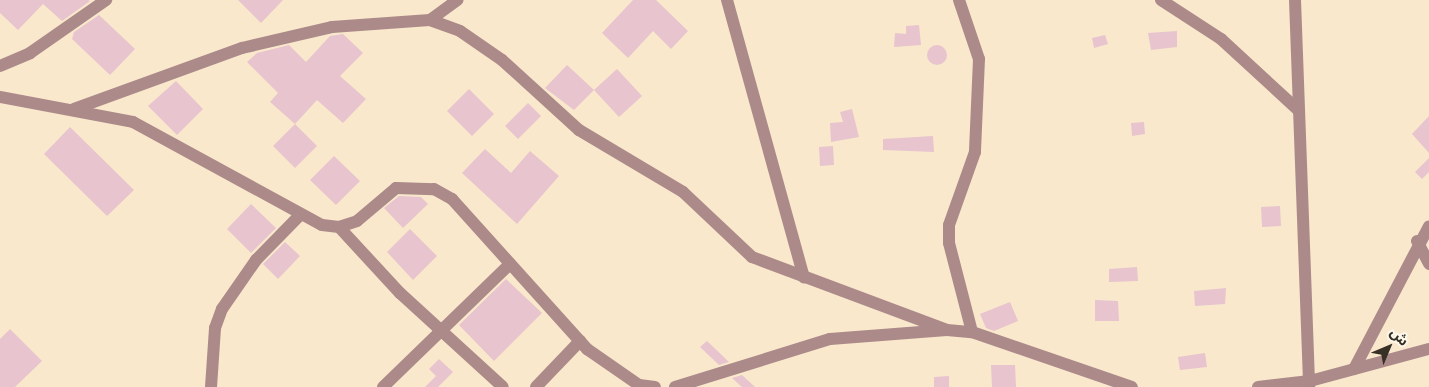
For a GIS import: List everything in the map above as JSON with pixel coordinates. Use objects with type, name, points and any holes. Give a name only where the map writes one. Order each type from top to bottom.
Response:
[{"type":"street","points":[[0,66],[30,53],[106,0]]},
{"type":"street","points":[[430,20],[458,0]]},
{"type":"street","points":[[727,0],[804,278]]},
{"type":"street","points":[[959,0],[979,59],[975,152],[949,225],[949,243],[972,332]]},
{"type":"street","points":[[1161,0],[1221,39],[1297,109]]},
{"type":"street","points":[[1295,0],[1297,109],[1310,384]]},
{"type":"street","points":[[74,109],[242,48],[332,27],[430,20],[460,30],[502,60],[579,130],[683,192],[752,257],[947,330]]},
{"type":"street","points":[[0,97],[74,109],[133,122],[300,215],[339,227],[441,330],[503,387]]},
{"type":"street","points":[[339,227],[357,221],[396,188],[434,189],[452,199],[580,341],[613,370],[639,385],[655,387]]},
{"type":"street","points":[[210,387],[215,328],[222,309],[256,260],[300,215]]},
{"type":"street","points":[[1354,369],[1417,241],[1429,226]]},
{"type":"street","points":[[1417,241],[1429,264]]},
{"type":"street","points":[[386,386],[510,264]]},
{"type":"street","points":[[675,387],[830,339],[947,330],[972,332],[1132,387]]},
{"type":"street","points":[[536,387],[580,341]]},
{"type":"street","points":[[1258,387],[1310,384],[1354,369],[1429,349]]},
{"type":"building","points":[[0,0],[90,1],[62,21],[43,4],[18,30],[0,13]]},
{"type":"building","points":[[238,0],[283,0],[261,23]]},
{"type":"building","points":[[633,0],[656,0],[688,31],[671,49],[653,31],[628,58],[602,33]]},
{"type":"building","points":[[99,15],[135,49],[110,75],[72,39],[74,32]]},
{"type":"building","points":[[919,25],[921,45],[894,47],[895,33],[906,34],[906,26]]},
{"type":"building","points":[[1177,31],[1177,47],[1151,50],[1148,33]]},
{"type":"building","points":[[343,34],[363,53],[340,76],[366,99],[343,123],[317,100],[295,124],[270,102],[278,93],[247,62],[257,53],[289,45],[306,62],[330,36]]},
{"type":"building","points":[[1105,35],[1108,44],[1094,48],[1092,38]]},
{"type":"building","points":[[937,45],[944,48],[947,55],[944,62],[937,65],[930,62],[927,55],[930,48]]},
{"type":"building","points":[[567,65],[594,90],[574,110],[545,88]]},
{"type":"building","points":[[617,69],[642,96],[619,117],[594,90]]},
{"type":"building","points":[[176,81],[203,109],[177,135],[148,106]]},
{"type":"building","points":[[469,89],[494,114],[472,136],[447,111]]},
{"type":"building","points":[[528,103],[541,116],[518,139],[505,126]]},
{"type":"building","points":[[852,109],[859,137],[831,142],[830,123],[843,122],[840,112]]},
{"type":"building","points":[[1429,116],[1429,153],[1412,134]]},
{"type":"building","points":[[1144,122],[1145,134],[1132,136],[1131,123]]},
{"type":"building","points":[[295,124],[317,146],[295,168],[273,146]]},
{"type":"building","points":[[70,127],[134,190],[107,216],[44,154]]},
{"type":"building","points":[[933,136],[934,152],[883,150],[883,139]]},
{"type":"building","points":[[833,146],[834,165],[820,166],[819,147]]},
{"type":"building","points":[[485,149],[511,173],[530,151],[559,176],[517,224],[462,173]]},
{"type":"building","points":[[334,156],[360,181],[336,205],[310,180]]},
{"type":"building","points":[[1429,158],[1429,172],[1422,179],[1415,172]]},
{"type":"building","points":[[399,196],[421,197],[428,204],[403,228],[384,208]]},
{"type":"building","points":[[251,204],[276,228],[251,253],[227,229]]},
{"type":"building","points":[[1280,206],[1281,226],[1262,227],[1261,207]]},
{"type":"building","points":[[410,229],[437,256],[413,280],[387,252]]},
{"type":"building","points":[[285,242],[300,256],[278,279],[263,264]]},
{"type":"building","points":[[1137,267],[1138,281],[1109,282],[1109,269]]},
{"type":"building","points":[[506,279],[542,313],[494,361],[459,325]]},
{"type":"building","points":[[1226,288],[1225,304],[1195,306],[1194,291]]},
{"type":"building","points":[[1095,300],[1118,301],[1119,321],[1095,321]]},
{"type":"building","points":[[1010,302],[1018,321],[994,331],[986,328],[980,314]]},
{"type":"building","points":[[10,329],[42,361],[15,387],[0,387],[0,339]]},
{"type":"building","points":[[707,341],[729,362],[719,365],[700,347]]},
{"type":"building","points":[[1205,353],[1207,367],[1180,370],[1178,357]]},
{"type":"building","points":[[439,359],[453,372],[438,387],[425,387],[436,376],[429,369]]},
{"type":"building","points":[[991,365],[1015,365],[1016,387],[992,387]]},
{"type":"building","points":[[742,375],[755,387],[742,387],[732,378]]},
{"type":"building","points":[[949,376],[949,387],[934,387],[934,377]]}]
